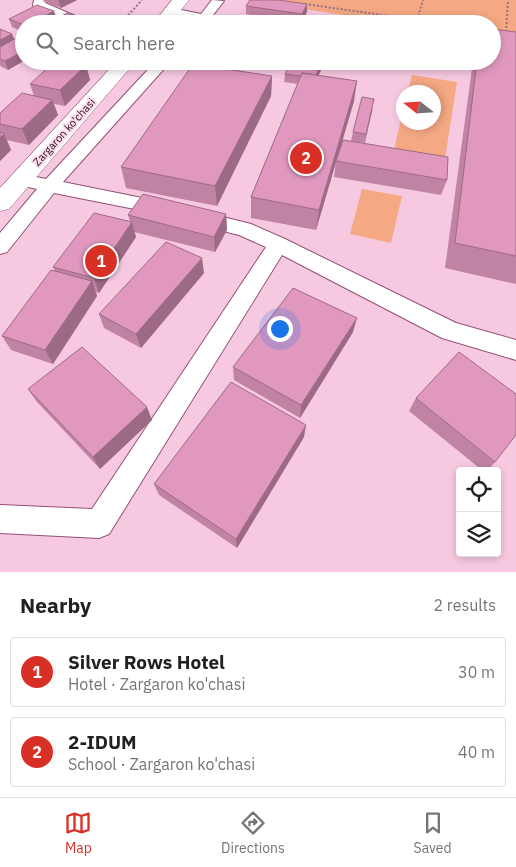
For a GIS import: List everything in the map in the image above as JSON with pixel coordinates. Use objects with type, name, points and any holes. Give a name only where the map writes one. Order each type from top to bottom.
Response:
[{"type":"street","name":"Zargaron ko'chasi","points":[[0,203],[119,70]]},
{"type":"lane","points":[[42,0],[38,2],[40,5],[62,15]]},
{"type":"lane","points":[[206,15],[218,1]]},
{"type":"lane","points":[[0,247],[50,186],[156,70]]},
{"type":"lane","points":[[21,180],[142,203],[244,229],[278,244],[450,332],[516,350]]},
{"type":"lane","points":[[0,519],[99,524],[278,244]]},
{"type":"path","points":[[128,15],[142,0]]},
{"type":"path","points":[[418,15],[423,0]]},
{"type":"path","points":[[501,31],[506,32],[508,0]]},
{"type":"path","points":[[297,3],[382,15]]},
{"type":"shaded area","points":[[246,0],[516,0],[516,40],[501,38],[501,15],[343,15]]},
{"type":"shaded area","points":[[412,75],[457,82],[444,165],[393,155],[399,130],[441,130],[441,85],[410,85]]},
{"type":"shaded area","points":[[362,189],[402,196],[391,243],[350,234]]},
{"type":"building","points":[[250,0],[278,0],[307,4],[302,14],[246,6]]},
{"type":"building","points":[[37,5],[54,11],[47,15],[17,15]]},
{"type":"building","points":[[15,16],[15,21],[9,19]]},
{"type":"building","points":[[0,29],[12,34],[0,40]]},
{"type":"building","points":[[501,30],[516,32],[516,256],[455,243],[476,70],[501,70]]},
{"type":"building","points":[[15,39],[15,56],[5,61],[0,59],[0,47]]},
{"type":"building","points":[[45,70],[81,70],[60,90],[30,84]]},
{"type":"building","points":[[189,70],[232,70],[272,76],[215,186],[121,167]]},
{"type":"building","points":[[287,70],[318,70],[316,75],[302,73],[301,76],[285,74]]},
{"type":"building","points":[[302,73],[357,81],[319,210],[251,197]]},
{"type":"building","points":[[22,93],[52,100],[22,129],[0,124],[0,113]]},
{"type":"building","points":[[362,97],[374,99],[366,134],[353,132]]},
{"type":"building","points":[[343,140],[448,157],[447,180],[336,161]]},
{"type":"building","points":[[143,194],[226,214],[214,237],[128,215]]},
{"type":"building","points":[[94,213],[132,222],[94,278],[53,267]]},
{"type":"building","points":[[166,242],[202,258],[136,334],[99,314]]},
{"type":"building","points":[[51,270],[92,281],[45,350],[2,336]]},
{"type":"building","points":[[293,288],[357,318],[301,405],[233,367]]},
{"type":"building","points":[[82,347],[147,407],[93,457],[28,389]]},
{"type":"building","points":[[459,352],[516,394],[516,435],[495,462],[416,398]]},
{"type":"building","points":[[231,382],[306,425],[236,539],[154,484]]},
{"type":"place","name":"2-IDUM","points":[[306,158]]},
{"type":"place","name":"Silver Rows Hotel","points":[[101,261]]}]
